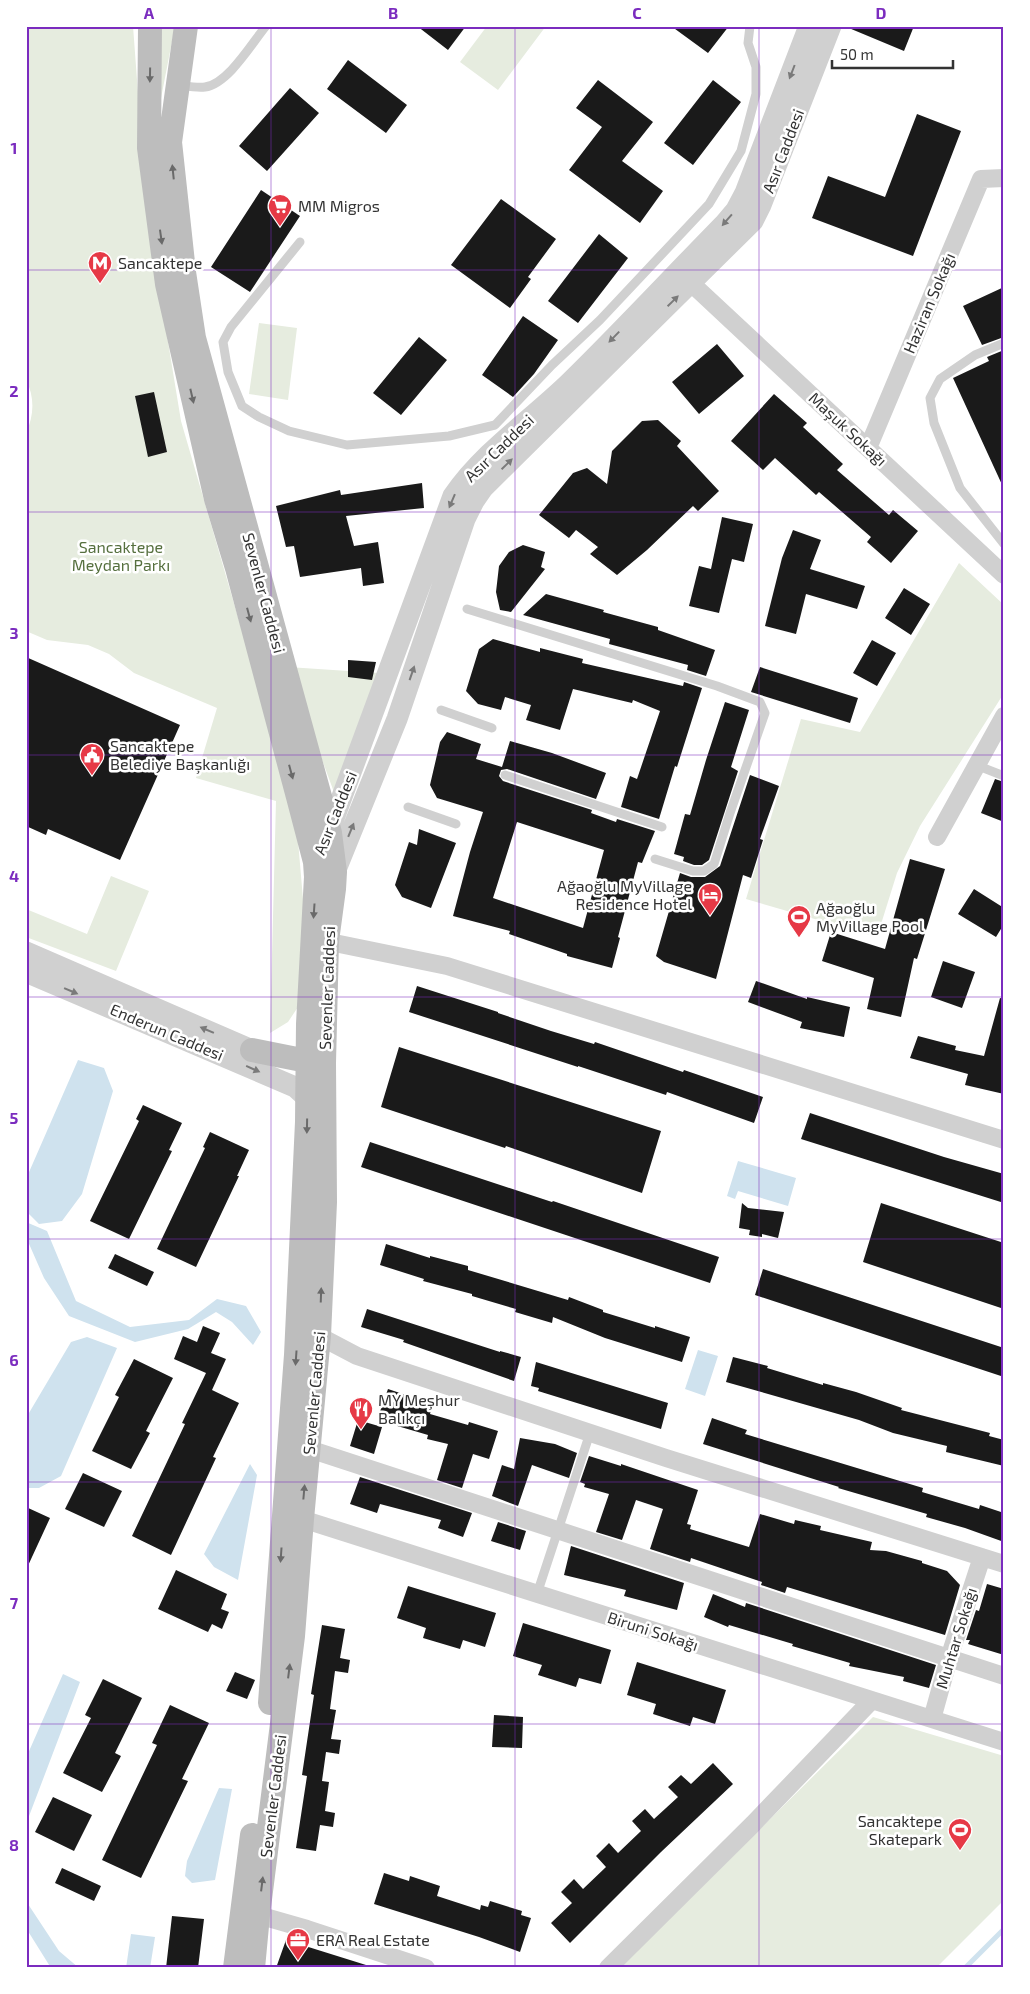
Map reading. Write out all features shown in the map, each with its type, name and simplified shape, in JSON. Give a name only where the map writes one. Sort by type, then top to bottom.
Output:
[{"type":"main road","name":"Sevenler Caddesi","points":[[150,26],[149,148],[168,284],[216,498],[325,867]]},
{"type":"main road","name":"Sevenler Caddesi","points":[[186,26],[170,142],[184,272],[194,338],[330,834],[325,867],[320,940],[316,1062],[325,1202],[319,1336],[293,1636],[253,1968]]},
{"type":"main road","name":"Sevenler Caddesi","points":[[235,1968],[270,1705],[297,1346],[308,1122],[306,1097],[316,1062],[308,1024],[320,940]]},
{"type":"main road","points":[[252,1050],[284,1043],[298,1036],[308,1024]]},
{"type":"main road","points":[[252,1050],[316,1062]]},
{"type":"street","name":"Asır Caddesi","points":[[325,867],[396,719],[465,519],[474,501],[483,488],[685,277],[736,210],[745,193],[808,26]]},
{"type":"street","name":"Asır Caddesi","points":[[330,834],[453,496],[478,465],[685,277],[753,221],[831,26]]},
{"type":"street","name":"Haziran Sokağı","points":[[868,448],[980,178],[1004,178]]},
{"type":"street","name":"Maşuk Sokağı","points":[[685,277],[1004,575]]},
{"type":"street","points":[[937,837],[1004,716]]},
{"type":"street","points":[[320,940],[447,966],[1004,1140]]},
{"type":"street","name":"Enderun Caddesi","points":[[26,952],[252,1050]]},
{"type":"street","name":"Enderun Caddesi","points":[[26,972],[295,1087],[306,1097]]},
{"type":"street","points":[[319,1336],[358,1356],[1004,1564]]},
{"type":"street","points":[[308,1450],[1004,1676]]},
{"type":"street","name":"Biruni Sokağı","points":[[302,1519],[1004,1742]]},
{"type":"street","name":"Muhtar Sokağı","points":[[932,1719],[949,1658],[982,1557]]},
{"type":"street","points":[[608,1968],[753,1824],[872,1700]]},
{"type":"street","points":[[258,1915],[426,1968]]},
{"type":"lane","points":[[177,85],[207,87],[217,82],[229,73],[266,26]]},
{"type":"lane","points":[[300,242],[231,327],[222,342],[228,372],[242,406],[259,417],[289,431],[348,445],[449,436],[495,425],[552,365],[600,320],[709,204],[741,151],[756,94],[756,67],[748,43],[750,26]]},
{"type":"lane","points":[[1004,343],[975,355],[940,379],[930,398],[934,424],[960,488],[1004,544]]},
{"type":"lane","points":[[467,609],[717,686],[760,702],[765,714],[714,864],[704,871],[693,871],[655,859]]},
{"type":"lane","points":[[441,710],[492,728]]},
{"type":"lane","points":[[976,765],[1004,776]]},
{"type":"lane","points":[[505,775],[662,827]]},
{"type":"lane","points":[[408,807],[456,824]]},
{"type":"lane","points":[[536,1594],[590,1432]]},
{"type":"green space","name":"Sancaktepe Meydan Parkı","points":[[26,26],[133,26],[142,147],[160,293],[181,421],[296,817],[304,911],[304,998],[288,1022],[270,1033],[276,801],[196,778],[217,708],[134,673],[109,654],[88,645],[47,640],[26,631],[26,433],[31,420],[32,400],[26,380]]},
{"type":"green space","points":[[157,26],[175,26],[156,124]]},
{"type":"green space","points":[[487,26],[546,26],[498,90],[460,62]]},
{"type":"green space","points":[[259,323],[297,328],[288,400],[249,394]]},
{"type":"green space","points":[[959,563],[1004,605],[1004,693],[920,826],[897,873],[877,937],[746,899],[801,719],[860,732]]},
{"type":"green space","points":[[288,667],[378,673],[335,795]]},
{"type":"green space","points":[[111,876],[149,891],[116,971],[26,937],[26,909],[87,934]]},
{"type":"green space","points":[[873,1717],[1004,1756],[1004,1900],[936,1968],[620,1968]]},
{"type":"water","points":[[78,1060],[104,1068],[113,1091],[82,1194],[62,1221],[39,1224],[28,1213],[26,1206],[26,1179]]},
{"type":"water","points":[[738,1161],[796,1178],[788,1206],[738,1191],[735,1199],[727,1196]]},
{"type":"water","points":[[26,1222],[47,1231],[76,1301],[130,1327],[189,1320],[217,1299],[246,1306],[261,1332],[253,1345],[232,1322],[216,1312],[188,1329],[135,1342],[69,1316],[44,1278],[26,1237]]},
{"type":"water","points":[[87,1337],[117,1348],[61,1476],[39,1488],[26,1488],[26,1418],[71,1342]]},
{"type":"water","points":[[698,1350],[718,1356],[705,1396],[685,1389]]},
{"type":"water","points":[[250,1464],[257,1475],[238,1580],[214,1567],[204,1554]]},
{"type":"water","points":[[63,1674],[80,1682],[26,1824],[26,1758]]},
{"type":"water","points":[[219,1788],[232,1789],[215,1880],[192,1883],[185,1876],[187,1861]]},
{"type":"water","points":[[26,1901],[59,1951],[79,1968],[51,1968],[26,1928]]},
{"type":"water","points":[[131,1934],[155,1937],[150,1968],[126,1968]]},
{"type":"building","points":[[417,26],[466,26],[448,50]]},
{"type":"building","points":[[671,26],[729,26],[708,53]]},
{"type":"building","points":[[844,26],[914,26],[904,51]]},
{"type":"building","points":[[348,60],[407,105],[386,133],[327,89]]},
{"type":"building","points":[[598,80],[653,122],[622,161],[663,191],[640,223],[569,170],[602,127],[576,108]]},
{"type":"building","points":[[713,80],[741,102],[693,165],[664,143]]},
{"type":"building","points":[[290,88],[319,113],[267,171],[239,146]]},
{"type":"building","points":[[917,114],[961,131],[913,256],[812,218],[828,176],[885,197]]},
{"type":"building","points":[[261,190],[300,216],[250,292],[211,267]]},
{"type":"building","points":[[501,199],[556,239],[528,277],[531,279],[510,308],[451,265]]},
{"type":"building","points":[[599,234],[628,258],[578,323],[548,301]]},
{"type":"building","points":[[1004,287],[1004,337],[982,345],[963,306]]},
{"type":"building","points":[[523,316],[558,340],[534,374],[513,397],[482,375]]},
{"type":"building","points":[[419,337],[447,360],[401,415],[373,393]]},
{"type":"building","points":[[717,344],[744,376],[699,414],[672,382]]},
{"type":"building","points":[[1004,350],[1004,489],[953,378],[989,361],[987,357]]},
{"type":"building","points":[[154,392],[167,452],[148,457],[135,396]]},
{"type":"building","points":[[774,394],[807,423],[803,427],[843,464],[837,470],[889,515],[893,510],[918,531],[891,563],[867,542],[871,537],[819,492],[816,495],[775,458],[763,470],[731,441]]},
{"type":"building","points":[[658,420],[681,441],[677,446],[719,491],[698,511],[693,506],[647,550],[617,575],[590,554],[598,547],[576,530],[569,538],[539,515],[573,473],[587,468],[607,484],[612,451],[642,421]]},
{"type":"building","points":[[422,483],[424,508],[346,516],[354,546],[378,542],[384,583],[363,586],[361,568],[300,577],[294,546],[286,547],[276,506],[340,490],[341,495]]},
{"type":"building","points":[[722,517],[753,524],[744,562],[732,559],[719,613],[689,606],[699,566],[711,569]]},
{"type":"building","points":[[793,530],[821,540],[810,569],[865,586],[857,609],[806,594],[796,634],[765,626],[782,558]]},
{"type":"building","points":[[523,545],[545,552],[541,567],[545,569],[511,612],[500,610],[496,592],[499,566],[509,552]]},
{"type":"building","points":[[904,588],[930,604],[911,635],[885,618]]},
{"type":"building","points":[[546,594],[658,627],[658,630],[715,650],[706,676],[687,670],[688,665],[609,644],[610,639],[523,615]]},
{"type":"building","points":[[493,639],[540,652],[540,648],[583,659],[582,663],[683,686],[684,682],[702,688],[659,819],[621,807],[630,776],[637,779],[660,711],[633,700],[632,703],[573,689],[560,730],[526,720],[531,705],[505,697],[501,710],[478,704],[466,691],[479,649]]},
{"type":"building","points":[[872,640],[896,653],[877,686],[853,673]]},
{"type":"building","name":"Sancaktepe Belediye Başkanlığı","points":[[26,657],[180,725],[120,860],[48,829],[46,835],[26,826]]},
{"type":"building","points":[[348,660],[376,662],[372,680],[348,677]]},
{"type":"building","points":[[760,667],[858,698],[850,723],[751,692]]},
{"type":"building","points":[[725,702],[749,710],[731,767],[738,771],[709,860],[702,865],[694,865],[683,861],[684,857],[674,854],[685,814],[690,815]]},
{"type":"building","points":[[447,732],[481,744],[476,759],[502,767],[510,741],[552,753],[606,773],[596,799],[507,769],[501,770],[499,776],[503,781],[592,810],[591,813],[616,822],[617,819],[655,831],[642,863],[638,862],[618,937],[620,938],[612,968],[567,956],[567,954],[509,934],[510,931],[453,916],[483,812],[437,798],[430,785],[440,742]],"holes":[[[517,822],[604,850],[583,928],[493,898]]]},
{"type":"building","points":[[750,775],[779,786],[760,839],[763,840],[751,878],[743,875],[716,979],[664,962],[656,956],[680,873],[691,877],[705,877],[720,866]]},
{"type":"building","points":[[995,779],[1004,782],[1004,822],[981,813]]},
{"type":"building","points":[[419,829],[456,843],[431,908],[402,897],[395,885],[409,842],[417,845]]},
{"type":"building","points":[[910,859],[945,869],[917,959],[914,958],[901,1017],[867,1009],[874,978],[822,961],[831,932],[885,949]]},
{"type":"building","points":[[974,889],[1004,908],[1004,924],[996,937],[958,914]]},
{"type":"building","points":[[943,961],[975,972],[962,1008],[931,997]]},
{"type":"building","points":[[756,981],[807,999],[807,997],[850,1007],[844,1037],[800,1028],[802,1022],[748,1002]]},
{"type":"building","points":[[417,986],[551,1031],[594,1044],[595,1042],[763,1097],[754,1123],[667,1092],[666,1095],[409,1012]]},
{"type":"building","points":[[1000,998],[1004,999],[1004,1094],[965,1085],[968,1074],[910,1058],[918,1036],[956,1046],[955,1050],[984,1056]]},
{"type":"building","points":[[399,1047],[661,1131],[642,1193],[506,1146],[505,1148],[381,1107]]},
{"type":"building","points":[[143,1105],[182,1123],[169,1150],[172,1151],[129,1239],[90,1221],[139,1121],[136,1119]]},
{"type":"building","points":[[810,1113],[944,1157],[1004,1174],[1004,1203],[801,1139]]},
{"type":"building","points":[[210,1132],[249,1150],[237,1176],[239,1176],[196,1267],[157,1249],[205,1148],[203,1147]]},
{"type":"building","points":[[370,1142],[719,1257],[710,1283],[361,1167]]},
{"type":"building","points":[[742,1203],[748,1208],[784,1212],[778,1238],[762,1234],[762,1237],[749,1235],[750,1230],[739,1228]]},
{"type":"building","points":[[881,1203],[1004,1243],[1004,1309],[863,1262]]},
{"type":"building","points":[[386,1244],[430,1258],[430,1256],[468,1266],[468,1270],[568,1300],[569,1297],[603,1310],[603,1312],[690,1337],[682,1362],[605,1338],[553,1317],[552,1323],[515,1312],[516,1309],[472,1296],[472,1294],[423,1281],[424,1279],[380,1265]]},
{"type":"building","points":[[115,1254],[154,1272],[147,1286],[108,1268]]},
{"type":"building","points":[[763,1269],[1004,1348],[1004,1377],[755,1295]]},
{"type":"building","points":[[367,1309],[521,1357],[514,1381],[403,1342],[404,1340],[361,1327]]},
{"type":"building","points":[[203,1326],[220,1333],[211,1353],[226,1359],[212,1390],[239,1403],[213,1457],[216,1458],[171,1555],[132,1536],[185,1424],[182,1423],[206,1373],[174,1359],[183,1336],[197,1342]]},
{"type":"building","points":[[733,1357],[768,1366],[767,1368],[823,1385],[823,1383],[856,1392],[902,1408],[901,1410],[990,1433],[989,1436],[1004,1440],[1004,1466],[946,1452],[947,1446],[893,1433],[859,1420],[726,1382]]},
{"type":"building","points":[[134,1359],[173,1378],[146,1431],[150,1433],[131,1469],[92,1451],[119,1397],[115,1395]]},
{"type":"building","points":[[536,1362],[668,1403],[661,1429],[538,1391],[539,1388],[531,1386]]},
{"type":"building","points":[[388,1389],[433,1404],[430,1414],[468,1425],[469,1422],[498,1431],[489,1459],[473,1454],[462,1488],[437,1480],[448,1444],[427,1439],[428,1435],[377,1420]]},
{"type":"building","points":[[712,1418],[747,1430],[745,1434],[923,1488],[922,1492],[979,1509],[980,1505],[1004,1513],[1004,1542],[926,1517],[927,1514],[838,1488],[703,1444]]},
{"type":"building","points":[[358,1420],[382,1427],[374,1454],[350,1446]]},
{"type":"building","points":[[520,1438],[555,1444],[577,1453],[569,1478],[532,1465],[518,1506],[492,1496],[502,1465],[514,1469]]},
{"type":"building","points":[[589,1456],[621,1466],[621,1464],[698,1490],[687,1524],[691,1525],[690,1529],[749,1547],[760,1514],[794,1524],[795,1520],[821,1526],[820,1530],[872,1542],[870,1550],[886,1551],[922,1561],[922,1563],[947,1571],[960,1585],[945,1635],[787,1587],[785,1593],[761,1585],[762,1582],[691,1558],[690,1562],[650,1549],[663,1509],[636,1500],[622,1540],[596,1532],[609,1494],[584,1487],[585,1484],[580,1482]]},
{"type":"building","points":[[83,1473],[122,1491],[104,1527],[65,1509]]},
{"type":"building","points":[[360,1477],[472,1513],[463,1537],[438,1528],[441,1520],[380,1504],[377,1513],[350,1504]]},
{"type":"building","points":[[26,1507],[50,1518],[26,1570]]},
{"type":"building","points":[[498,1522],[526,1531],[520,1550],[491,1541]]},
{"type":"building","points":[[571,1546],[684,1583],[677,1610],[624,1596],[626,1590],[564,1575]]},
{"type":"building","points":[[176,1570],[227,1594],[221,1609],[229,1612],[222,1629],[212,1624],[208,1632],[158,1609]]},
{"type":"building","points":[[987,1584],[1004,1589],[1004,1655],[968,1644],[970,1640],[966,1640],[976,1610],[979,1611]]},
{"type":"building","points":[[408,1586],[496,1613],[485,1647],[463,1640],[460,1649],[423,1638],[426,1628],[397,1618]]},
{"type":"building","points":[[713,1594],[745,1607],[746,1603],[936,1665],[929,1688],[903,1681],[904,1677],[849,1666],[850,1663],[729,1625],[728,1627],[704,1617]]},
{"type":"building","points":[[523,1623],[611,1650],[601,1684],[579,1678],[576,1687],[538,1675],[542,1665],[513,1656]]},
{"type":"building","points":[[322,1625],[345,1629],[340,1658],[350,1660],[348,1673],[335,1671],[330,1709],[336,1710],[331,1739],[341,1740],[339,1754],[326,1752],[322,1781],[329,1782],[325,1811],[335,1813],[333,1827],[320,1825],[316,1851],[296,1848],[307,1776],[302,1775],[314,1695],[311,1694]]},
{"type":"building","points":[[637,1662],[726,1690],[715,1724],[693,1717],[690,1726],[653,1714],[656,1704],[627,1695]]},
{"type":"building","points":[[235,1672],[255,1680],[247,1699],[226,1691]]},
{"type":"building","points":[[103,1679],[142,1698],[115,1753],[121,1756],[102,1792],[63,1773],[91,1718],[85,1715]]},
{"type":"building","points":[[170,1705],[209,1723],[182,1779],[188,1781],[141,1878],[102,1860],[157,1745],[152,1743]]},
{"type":"building","points":[[494,1715],[523,1717],[522,1748],[492,1747]]},
{"type":"building","points":[[713,1763],[733,1784],[661,1852],[570,1943],[551,1923],[572,1903],[561,1892],[574,1879],[583,1889],[606,1867],[596,1856],[609,1843],[618,1853],[641,1831],[632,1821],[645,1809],[654,1819],[678,1797],[668,1787],[681,1775],[691,1784]]},
{"type":"building","points":[[53,1797],[92,1815],[74,1851],[35,1832]]},
{"type":"building","points":[[62,1868],[101,1886],[94,1901],[55,1883]]},
{"type":"building","points":[[384,1873],[409,1881],[410,1876],[440,1886],[437,1896],[480,1910],[481,1905],[488,1907],[490,1901],[522,1911],[521,1915],[531,1918],[520,1952],[374,1904]]},
{"type":"building","points":[[172,1916],[204,1919],[198,1968],[166,1968]]},
{"type":"building","points":[[286,1940],[366,1965],[366,1968],[276,1968]]},
{"type":"waterway","points":[[965,1968],[1004,1929]]},
{"type":"place","name":"MM Migros","points":[[280,227]]},
{"type":"place","name":"Sancaktepe","points":[[100,284]]},
{"type":"place","name":"Sancaktepe Belediye Başkanlığı","points":[[92,776]]},
{"type":"place","name":"Ağaoğlu MyVillage Residence Hotel","points":[[710,916]]},
{"type":"place","name":"Ağaoğlu MyVillage Pool","points":[[799,938]]},
{"type":"place","name":"MY Meşhur Balıkçı","points":[[361,1430]]},
{"type":"place","name":"Sancaktepe Skatepark","points":[[960,1851]]},
{"type":"place","name":"ERA Real Estate","points":[[298,1961]]}]
